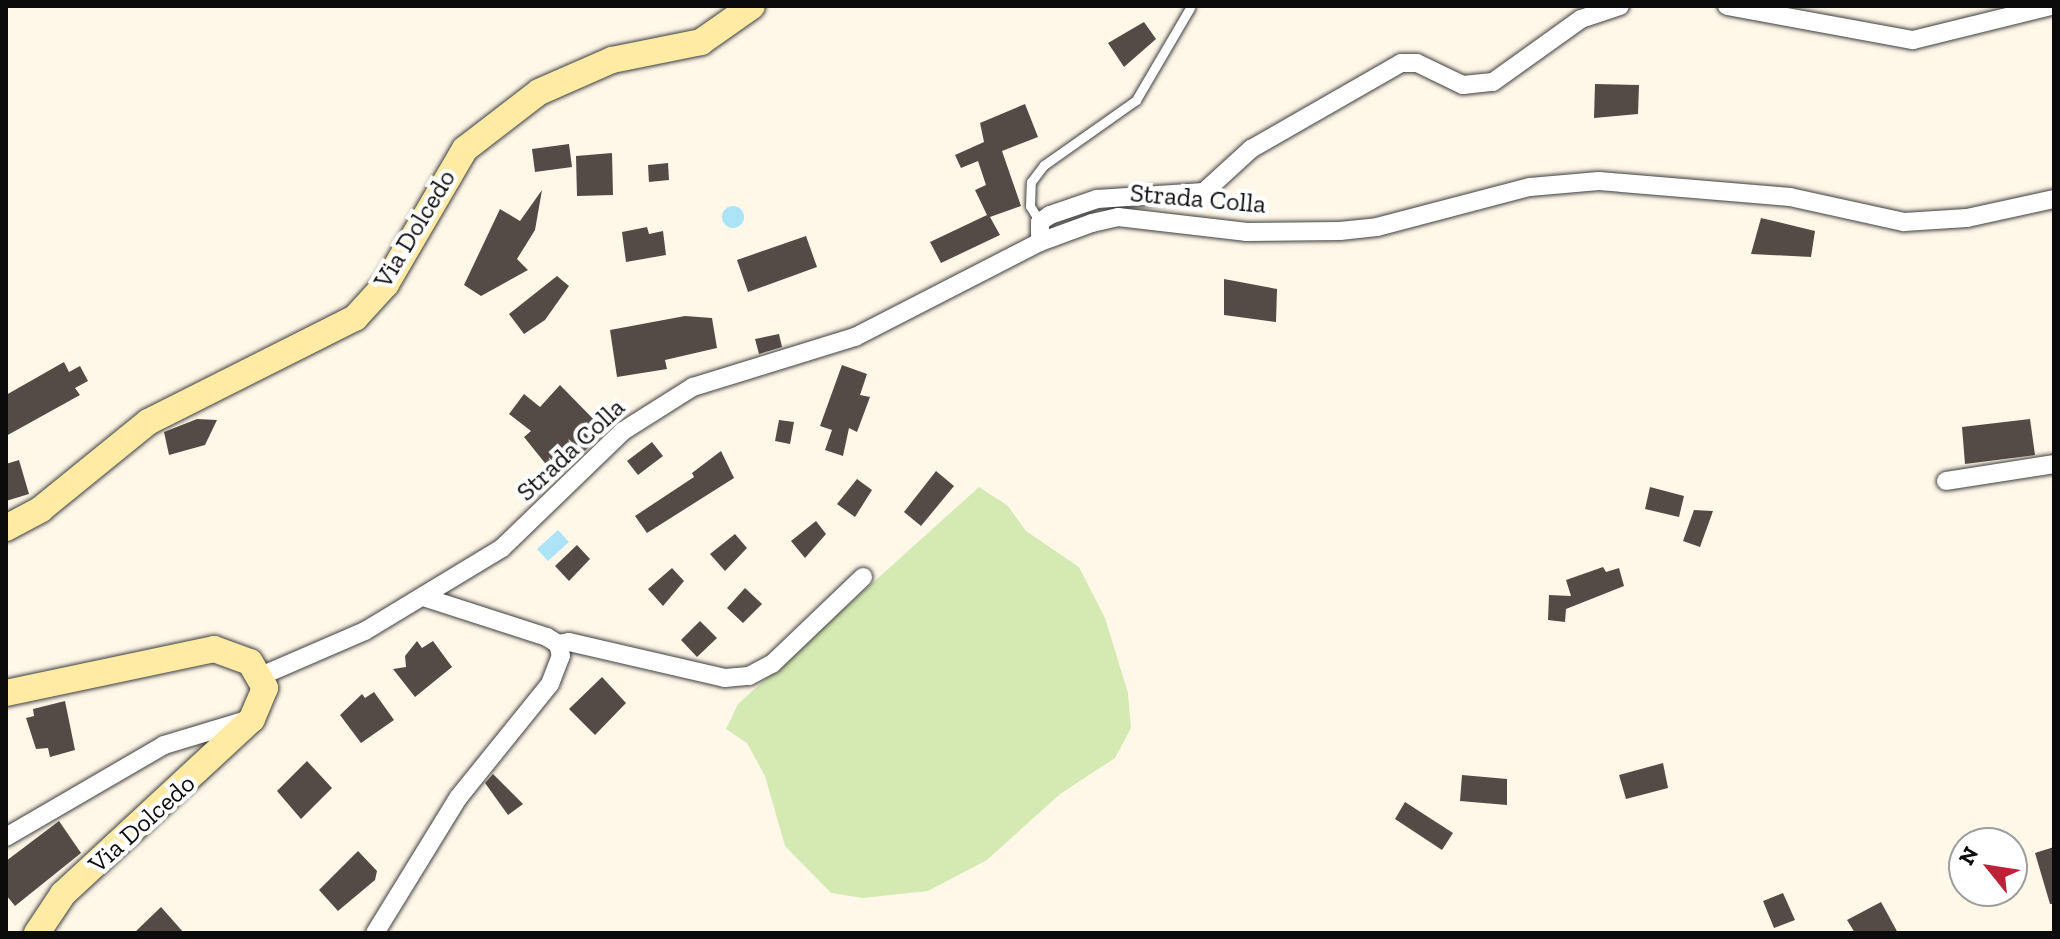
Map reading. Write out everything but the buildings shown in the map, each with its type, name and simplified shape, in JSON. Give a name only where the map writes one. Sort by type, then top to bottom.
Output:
[{"type":"main road","name":"Via Dolcedo","points":[[6,528],[41,509],[148,422],[355,318],[386,284],[465,149],[539,92],[612,60],[701,42],[752,6]]},
{"type":"main road","points":[[6,693],[214,649],[241,657],[261,676],[265,688],[252,719]]},
{"type":"main road","name":"Via Dolcedo","points":[[37,933],[63,894],[252,719]]},
{"type":"street","points":[[1040,242],[1040,222],[1050,215],[1110,196],[1188,197],[1204,192],[1251,149],[1387,70],[1417,63],[1463,85],[1493,82],[1581,19],[1620,6]]},
{"type":"street","points":[[1727,6],[1913,40],[2051,6]]},
{"type":"street","name":"Strada Colla","points":[[261,676],[426,598],[515,538],[623,431],[693,387],[855,337],[1040,242],[1118,217],[1247,232],[1340,231],[1377,227],[1530,187],[1599,181],[1790,197],[1904,222],[1967,218],[2054,199]]},
{"type":"street","points":[[1946,481],[2054,464]]},
{"type":"street","points":[[426,598],[558,644],[569,642],[725,678],[749,676],[772,664],[863,577]]},
{"type":"street","points":[[375,933],[478,769],[550,684],[561,656],[558,644]]},
{"type":"street","name":"Via Dolcedo","points":[[6,837],[164,745],[252,719]]},
{"type":"lane","points":[[1040,222],[1030,206],[1031,182],[1044,165],[1136,100],[1190,8]]},
{"type":"green space","points":[[979,487],[1007,505],[1026,531],[1079,567],[1105,618],[1128,693],[1131,728],[1115,758],[1060,794],[987,860],[928,891],[863,898],[831,893],[785,846],[765,776],[747,743],[726,729],[738,704]]},
{"type":"water","points":[[733,206],[741,209],[744,217],[741,225],[733,228],[725,225],[722,217],[725,209]]},
{"type":"water","points":[[558,530],[569,542],[548,561],[537,549]]}]
